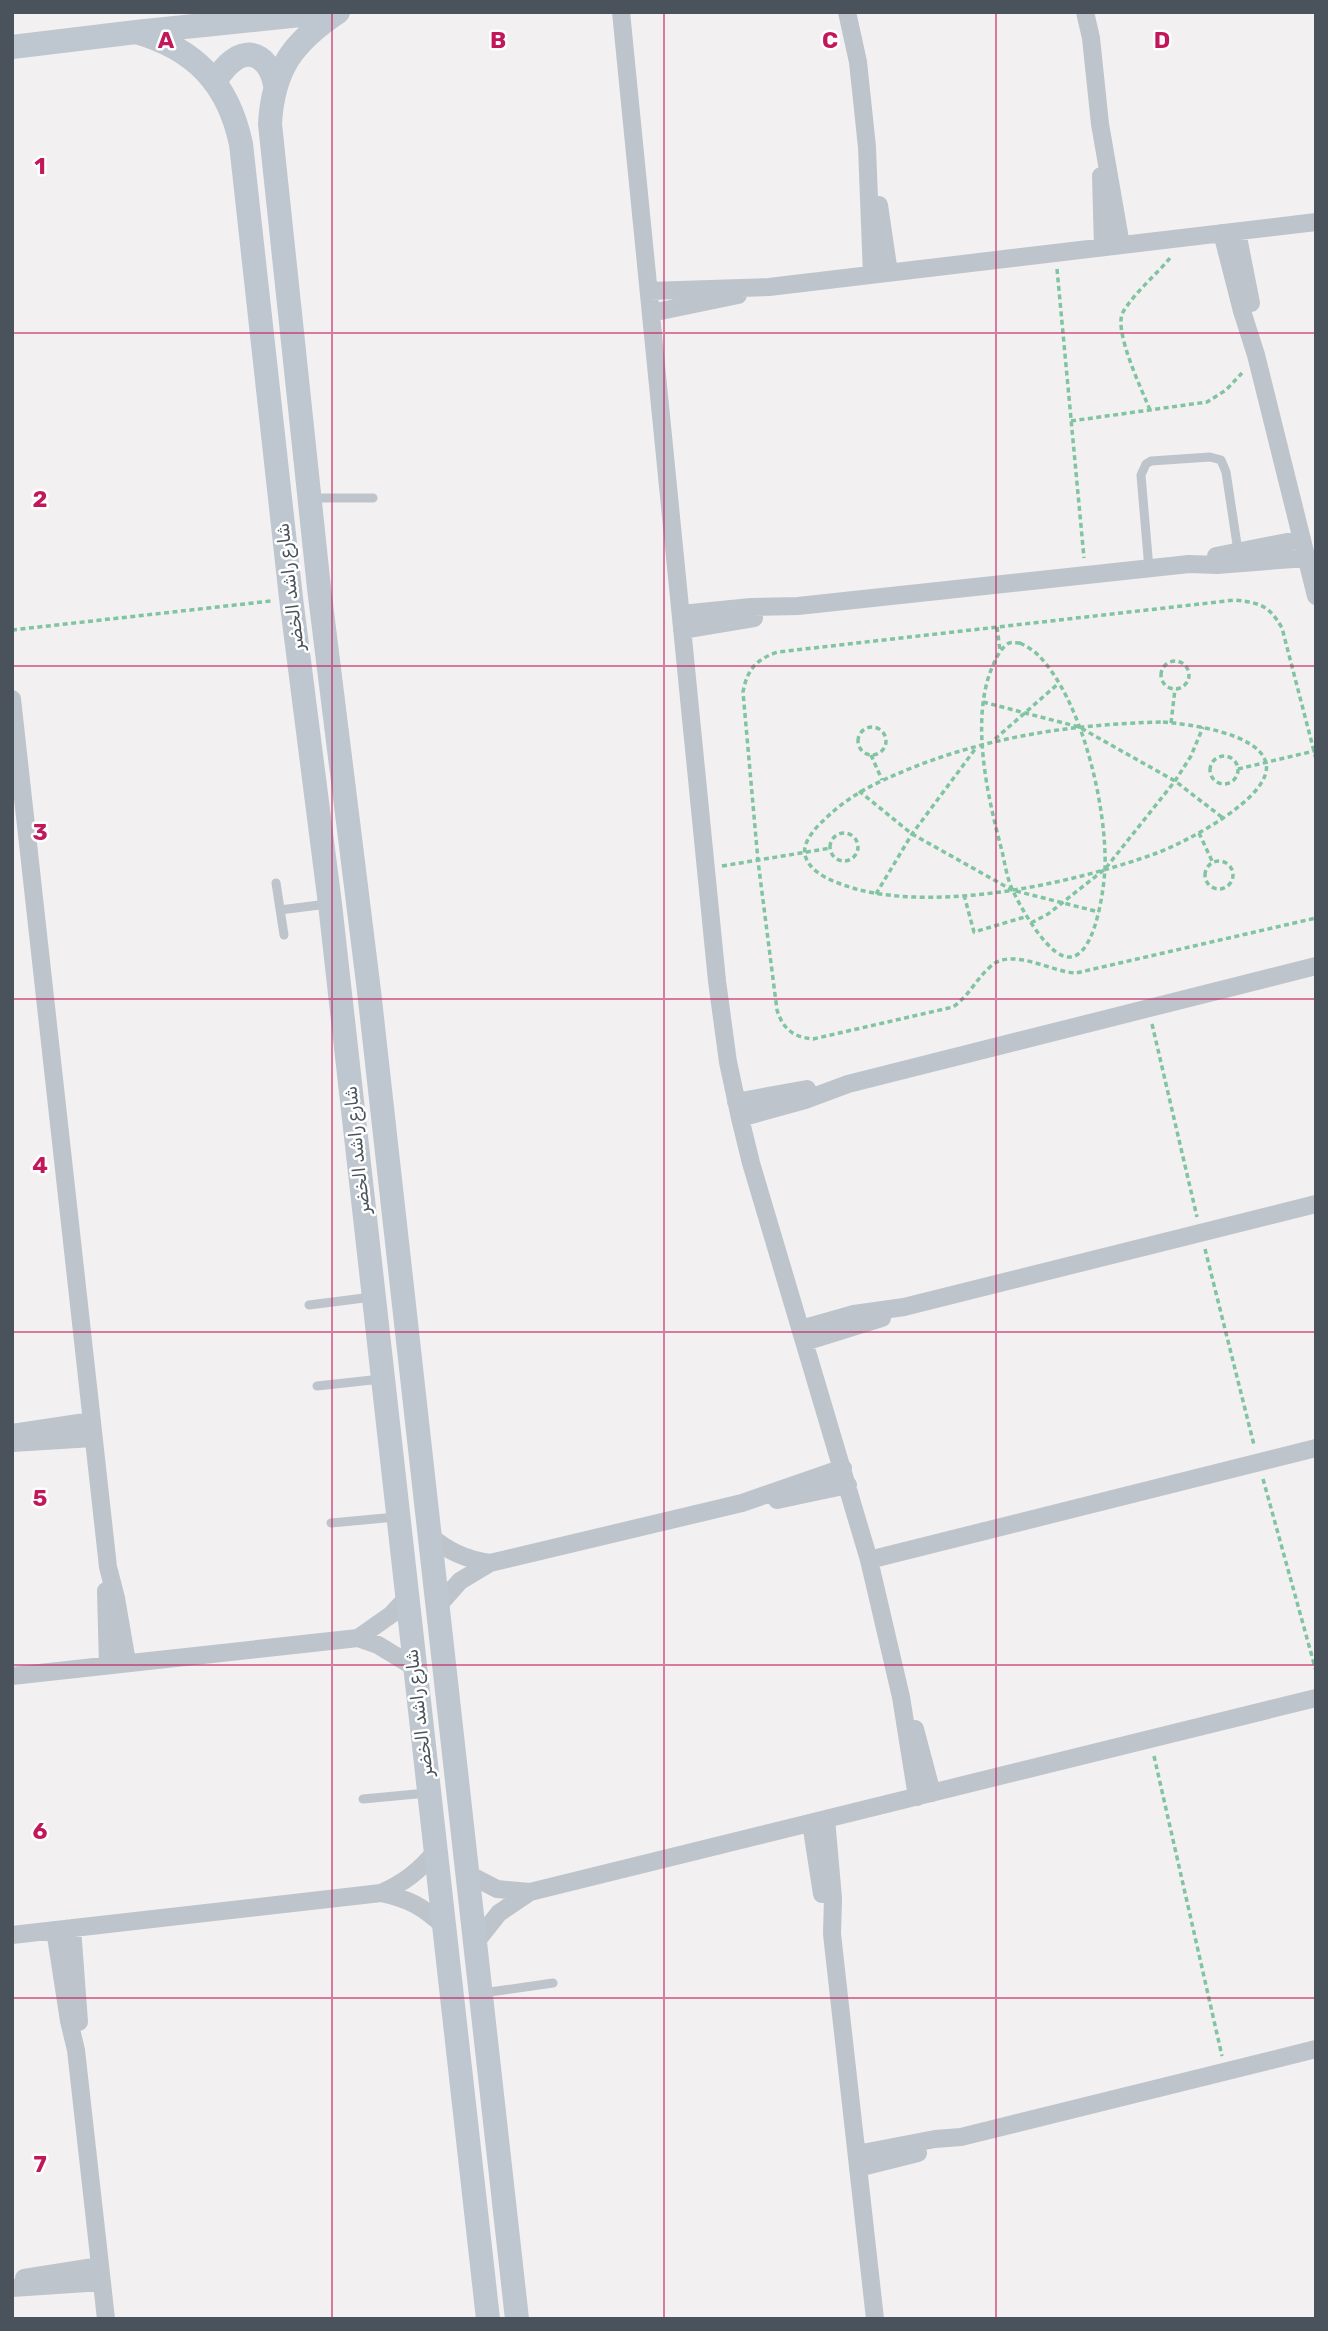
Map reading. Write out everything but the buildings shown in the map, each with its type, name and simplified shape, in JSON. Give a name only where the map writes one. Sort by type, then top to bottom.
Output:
[{"type":"street","points":[[12,47],[330,12]]},
{"type":"street","name":"شارع راشد الخضر","points":[[338,12],[312,30],[290,55],[275,85],[270,124],[309,498],[369,991],[517,2319]]},
{"type":"street","points":[[621,12],[722,1022],[751,1163],[869,1560],[925,1795]]},
{"type":"street","points":[[847,12],[858,62],[880,274]]},
{"type":"street","points":[[858,62],[860,12]]},
{"type":"street","points":[[1085,12],[1091,38],[1112,246]]},
{"type":"street","points":[[1091,38],[1092,12]]},
{"type":"street","name":"شارع راشد الخضر","points":[[136,32],[158,38],[179,49],[198,63],[214,80],[236,121],[241,144],[291,598],[330,904],[488,2319]]},
{"type":"street","points":[[214,80],[230,62],[239,56],[250,55],[260,57],[268,64],[275,85]]},
{"type":"street","points":[[649,291],[769,287],[1316,222]]},
{"type":"street","points":[[1229,232],[1241,311],[1256,357],[1316,596]]},
{"type":"street","points":[[651,313],[769,287]]},
{"type":"street","points":[[681,622],[761,617],[798,606],[1189,564],[1238,551],[1302,539]]},
{"type":"street","points":[[1189,564],[1217,565],[1306,558]]},
{"type":"street","points":[[12,699],[108,1567],[127,1662]]},
{"type":"street","points":[[738,1110],[805,1100],[848,1084],[1316,966]]},
{"type":"street","points":[[803,1336],[870,1322],[904,1307],[1316,1204]]},
{"type":"street","points":[[12,1433],[93,1429]]},
{"type":"street","points":[[12,1443],[93,1429]]},
{"type":"street","points":[[869,1560],[1316,1448]]},
{"type":"street","points":[[437,1607],[460,1581],[490,1563],[742,1503],[843,1468]]},
{"type":"street","points":[[742,1503],[779,1500],[848,1485]]},
{"type":"street","points":[[428,1534],[456,1555],[490,1563]]},
{"type":"street","points":[[108,1567],[108,1665]]},
{"type":"street","points":[[358,1638],[391,1614],[406,1599]]},
{"type":"street","points":[[12,1675],[358,1638],[378,1645],[414,1667]]},
{"type":"street","points":[[468,1874],[497,1889],[530,1892],[1316,1698]]},
{"type":"street","points":[[819,1821],[823,1899],[832,1934],[875,2319]]},
{"type":"street","points":[[12,1935],[381,1893],[402,1884],[420,1870],[435,1852]]},
{"type":"street","points":[[476,1942],[499,1913],[530,1892]]},
{"type":"street","points":[[381,1893],[405,1898],[426,1909],[444,1926]]},
{"type":"street","points":[[63,1929],[69,2021],[76,2050],[106,2319]]},
{"type":"street","points":[[858,2161],[935,2139],[961,2137],[1316,2049]]},
{"type":"street","points":[[12,2280],[101,2274]]},
{"type":"street","points":[[12,2288],[101,2274]]},
{"type":"lane","points":[[1149,569],[1141,475],[1146,464],[1151,461],[1210,457],[1221,460],[1226,472],[1238,551]]},
{"type":"lane","points":[[309,498],[373,498]]},
{"type":"lane","points":[[276,883],[284,935]]},
{"type":"lane","points":[[280,910],[330,904]]},
{"type":"lane","points":[[309,1305],[374,1297]]},
{"type":"lane","points":[[317,1386],[383,1379]]},
{"type":"lane","points":[[331,1523],[397,1517]]},
{"type":"lane","points":[[363,1799],[429,1793]]},
{"type":"lane","points":[[481,1993],[553,1983]]},
{"type":"path","points":[[1150,411],[1120,322],[1125,309],[1171,256],[1175,239]]},
{"type":"path","points":[[1056,253],[1086,575]]},
{"type":"path","points":[[1071,421],[1196,405],[1217,397],[1256,357]]},
{"type":"path","points":[[12,630],[291,598]]},
{"type":"path","points":[[1316,759],[1282,628],[1273,612],[1256,603],[1235,600],[778,652],[764,657],[753,666],[745,678],[743,692],[758,860],[777,1010],[780,1022],[789,1032],[800,1038],[813,1040],[953,1007],[969,994],[993,964],[1004,959],[1017,958],[1076,974],[1316,918]]},
{"type":"path","points":[[997,627],[1000,651]]},
{"type":"path","points":[[1008,643],[1020,643],[1037,653],[1059,682],[1079,727],[1093,772],[1101,817],[1105,869],[1099,912],[1087,945],[1079,955],[1067,957],[1053,950],[1031,923],[1012,890],[992,813],[983,744],[982,702],[989,672],[1000,651],[1008,643]]},
{"type":"path","points":[[1172,662],[1179,662],[1185,665],[1189,677],[1181,688],[1175,689],[1164,682],[1162,670],[1172,662]]},
{"type":"path","points":[[992,741],[1059,682]]},
{"type":"path","points":[[1171,723],[1175,689]]},
{"type":"path","points":[[982,702],[1079,727],[1175,781],[1223,818]]},
{"type":"path","points":[[1118,723],[1171,723],[1203,727],[1240,740],[1261,752],[1266,763],[1266,775],[1258,790],[1223,818],[1199,833],[1158,852],[1105,869],[1012,890],[905,897],[876,894],[848,887],[822,876],[808,862],[804,853],[805,844],[838,806],[859,791],[929,761],[992,741],[1079,727],[1118,723]]},
{"type":"path","points":[[1031,923],[1062,904],[1105,869],[1175,781],[1191,756],[1203,727]]},
{"type":"path","points":[[871,755],[883,750],[885,743],[885,737],[875,728],[863,731],[859,736],[860,749],[871,755],[882,780]]},
{"type":"path","points":[[876,894],[912,834],[977,746]]},
{"type":"path","points":[[1238,769],[1315,751]]},
{"type":"path","points":[[1226,756],[1232,759],[1238,769],[1237,775],[1228,783],[1216,782],[1210,771],[1215,760],[1226,756]]},
{"type":"path","points":[[859,791],[912,834],[1012,890],[1099,912]]},
{"type":"path","points":[[842,833],[854,836],[858,842],[856,855],[850,859],[838,858],[831,848],[835,836],[842,833]]},
{"type":"path","points":[[1199,833],[1213,863]]},
{"type":"path","points":[[706,868],[831,848]]},
{"type":"path","points":[[1219,861],[1230,867],[1233,878],[1225,888],[1213,888],[1208,884],[1206,873],[1213,863],[1219,861]]},
{"type":"path","points":[[964,895],[974,932],[1028,916]]},
{"type":"path","points":[[1148,1008],[1259,1463],[1316,1671]]},
{"type":"path","points":[[1150,1739],[1225,2072]]}]
